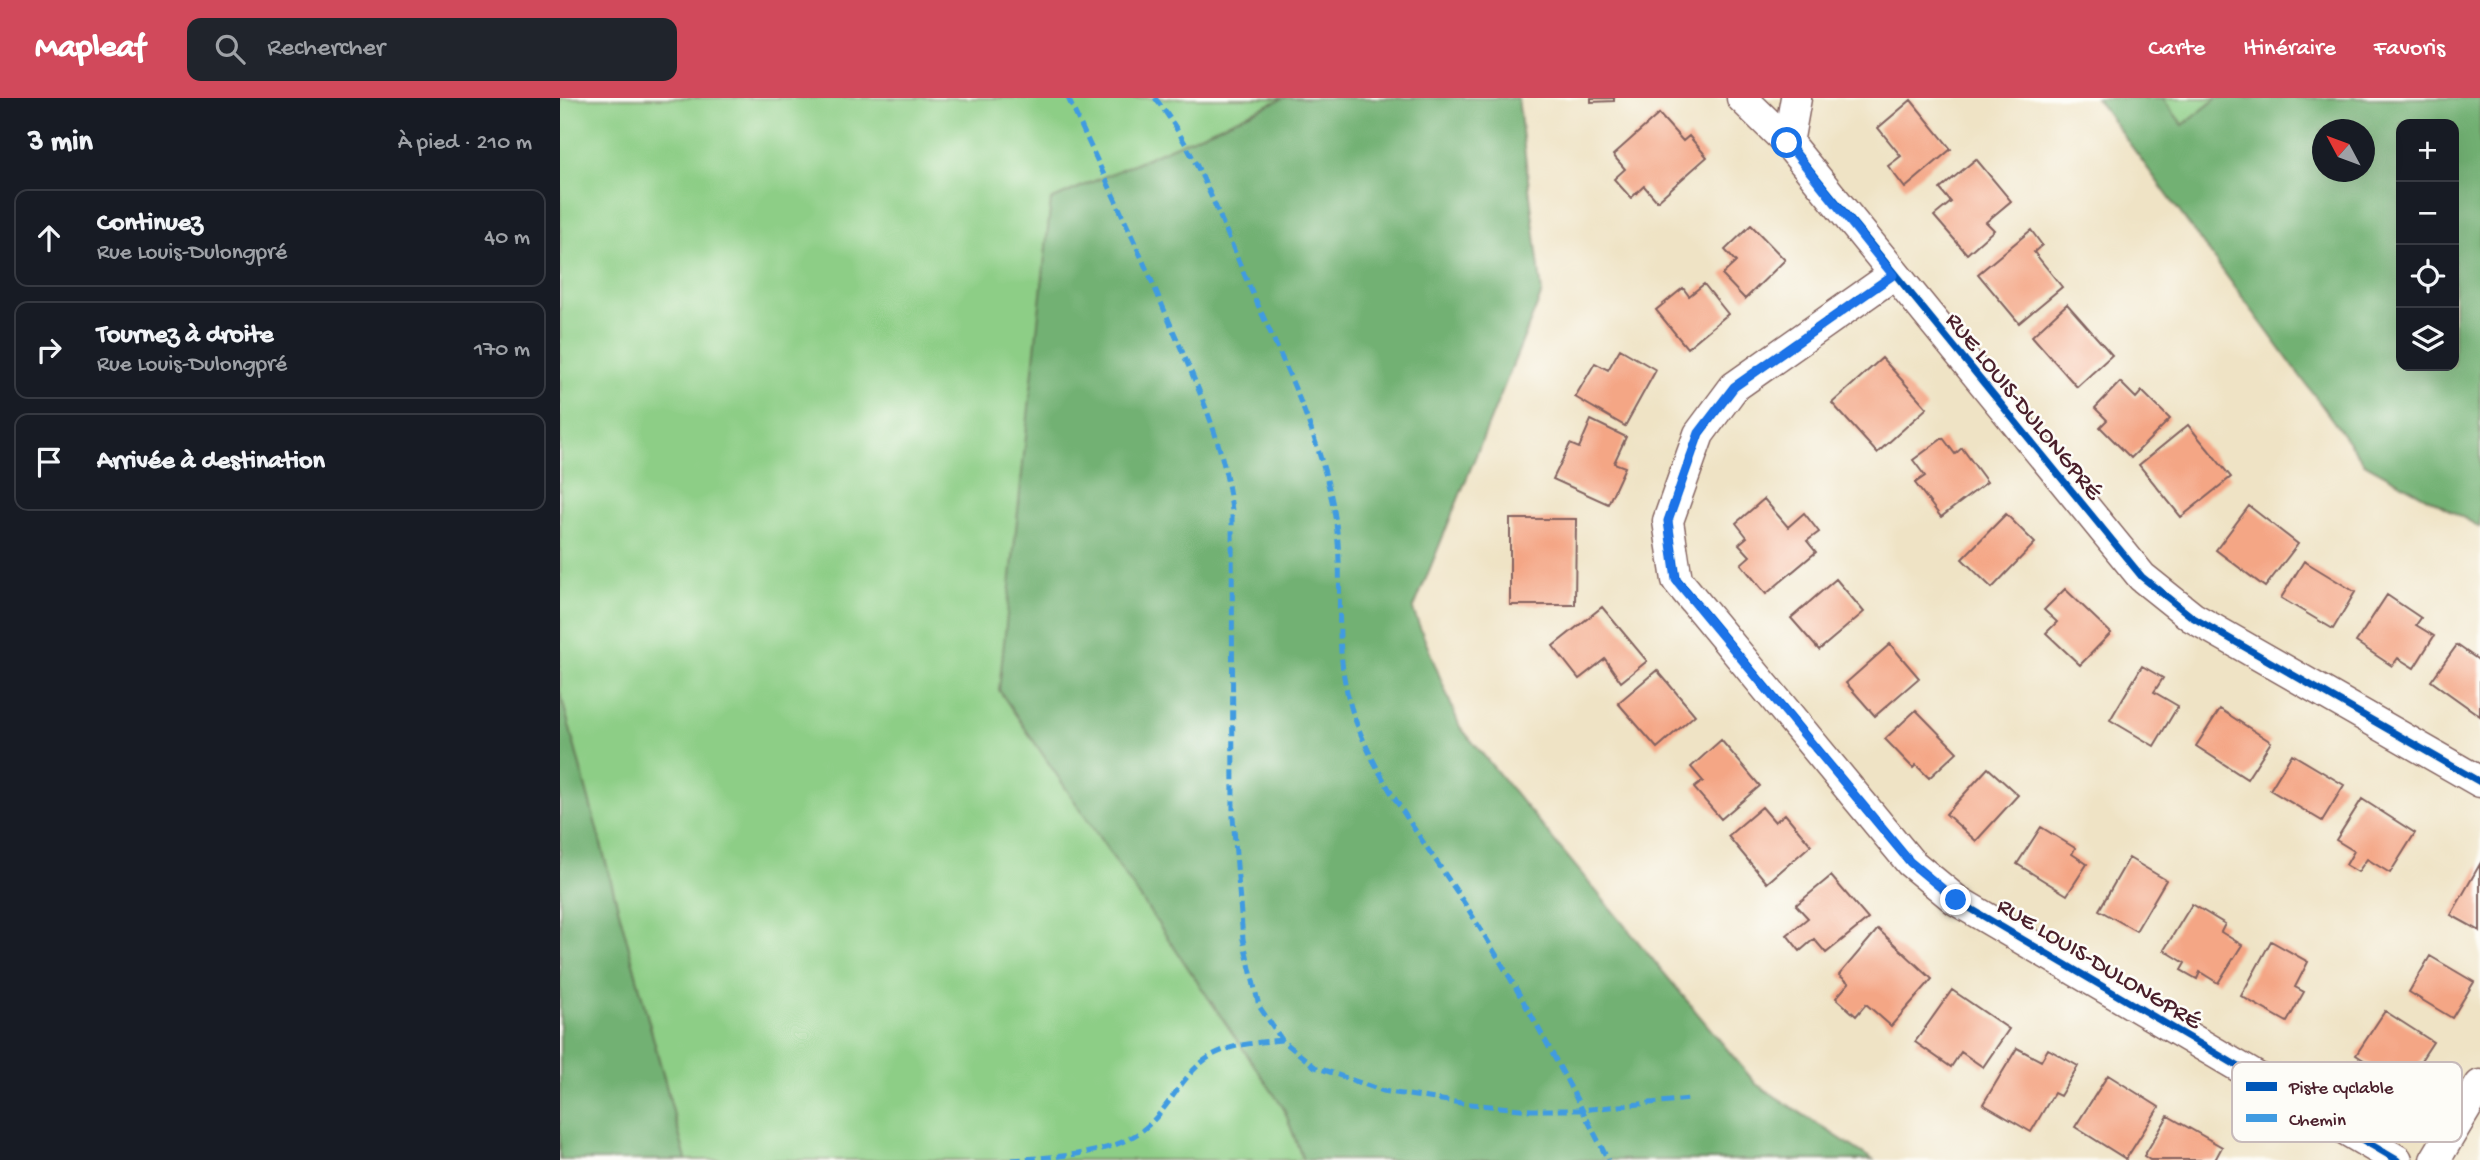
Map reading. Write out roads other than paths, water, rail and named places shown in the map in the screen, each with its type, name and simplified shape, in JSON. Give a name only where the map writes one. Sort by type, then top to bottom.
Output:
[{"type":"street","name":"RUE LOUIS-DULONGPRÉ","points":[[1742,98],[1787,143],[2142,578],[2192,617],[2480,782]]},
{"type":"street","points":[[1787,143],[1796,98]]},
{"type":"street","name":"RUE LOUIS-DULONGPRÉ","points":[[1893,275],[1734,387],[1699,433],[1668,521],[1676,580],[1910,862],[1956,900],[2232,1063]]},
{"type":"street","points":[[2462,1115],[2480,1085]]},
{"type":"street","name":"RUE LOUIS-DULONGPRÉ","points":[[2366,1142],[2397,1160]]},
{"type":"street","points":[[2435,1160],[2446,1142]]}]
